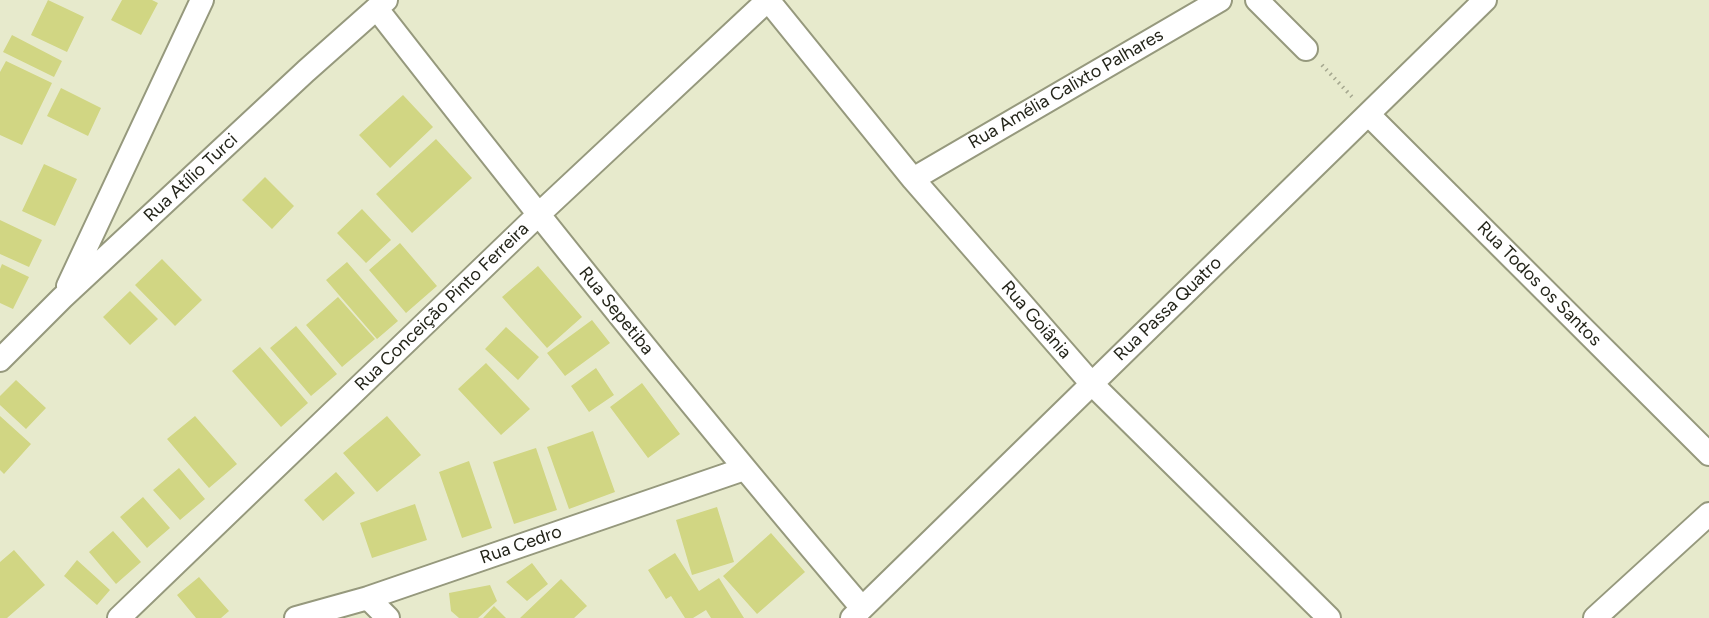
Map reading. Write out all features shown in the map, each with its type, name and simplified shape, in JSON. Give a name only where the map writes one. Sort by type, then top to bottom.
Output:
[{"type":"street","points":[[62,298],[202,0]]},
{"type":"street","name":"Rua Goiânia","points":[[768,0],[913,179],[1091,383],[1329,618]]},
{"type":"street","name":"Rua Conceição Pinto Ferreira","points":[[119,618],[538,215],[768,0]]},
{"type":"street","name":"Rua Amélia Calixto Palhares","points":[[913,179],[1220,0]]},
{"type":"street","points":[[1257,0],[1306,49]]},
{"type":"street","name":"Rua Passa Quatro","points":[[857,613],[1485,0]]},
{"type":"street","name":"Rua Atílio Turci","points":[[5,346],[62,298],[306,71],[382,5]]},
{"type":"street","name":"Rua Sepetiba","points":[[382,5],[538,215],[744,469],[857,613]]},
{"type":"street","name":"Rua Todos os Santos","points":[[1369,115],[1709,454]]},
{"type":"street","name":"Rua Cedro","points":[[296,618],[368,598],[744,469]]},
{"type":"street","points":[[1595,618],[1709,514]]},
{"type":"street","points":[[368,598],[388,618]]},
{"type":"path","points":[[1306,49],[1369,115]]},
{"type":"building","points":[[48,0],[84,17],[67,52],[31,35]]},
{"type":"building","points":[[122,0],[152,0],[158,3],[141,35],[111,20]]},
{"type":"building","points":[[12,35],[62,61],[54,77],[3,52]]},
{"type":"building","points":[[6,61],[52,83],[22,145],[0,135],[0,72]]},
{"type":"building","points":[[61,88],[101,108],[88,136],[47,116]]},
{"type":"building","points":[[403,95],[433,127],[390,168],[359,135]]},
{"type":"building","points":[[436,139],[472,178],[412,233],[376,194]]},
{"type":"building","points":[[44,164],[77,179],[55,226],[22,211]]},
{"type":"building","points":[[265,177],[294,206],[272,229],[242,200]]},
{"type":"building","points":[[362,209],[391,240],[366,263],[337,233]]},
{"type":"building","points":[[0,220],[42,240],[29,267],[0,254]]},
{"type":"building","points":[[400,243],[437,286],[406,313],[369,270]]},
{"type":"building","points":[[162,259],[202,300],[175,326],[135,285]]},
{"type":"building","points":[[347,262],[398,321],[377,339],[326,280]]},
{"type":"building","points":[[2,264],[29,277],[13,309],[0,303]]},
{"type":"building","points":[[538,266],[582,317],[547,348],[502,297]]},
{"type":"building","points":[[130,291],[158,319],[130,345],[103,317]]},
{"type":"building","points":[[338,297],[375,339],[342,367],[306,325]]},
{"type":"building","points":[[592,320],[610,343],[565,376],[547,353]]},
{"type":"building","points":[[296,326],[337,374],[311,396],[270,348]]},
{"type":"building","points":[[506,327],[539,357],[518,380],[485,349]]},
{"type":"building","points":[[260,347],[308,403],[281,427],[232,371]]},
{"type":"building","points":[[486,363],[530,409],[501,435],[458,389]]},
{"type":"building","points":[[596,368],[614,395],[589,412],[571,386]]},
{"type":"building","points":[[16,380],[46,408],[26,429],[0,405],[0,396]]},
{"type":"building","points":[[642,383],[680,434],[648,458],[610,407]]},
{"type":"building","points":[[0,416],[31,444],[4,474],[0,470]]},
{"type":"building","points":[[195,416],[237,464],[209,488],[167,439]]},
{"type":"building","points":[[387,416],[421,455],[377,492],[343,453]]},
{"type":"building","points":[[593,431],[615,492],[569,509],[547,447]]},
{"type":"building","points":[[536,448],[557,510],[514,524],[493,462]]},
{"type":"building","points":[[469,461],[492,528],[462,538],[439,472]]},
{"type":"building","points":[[179,468],[205,499],[180,520],[153,490]]},
{"type":"building","points":[[336,472],[355,493],[323,521],[304,500]]},
{"type":"building","points":[[143,497],[170,528],[147,548],[120,517]]},
{"type":"building","points":[[415,504],[427,540],[372,558],[360,523]]},
{"type":"building","points":[[717,507],[734,562],[692,575],[676,520]]},
{"type":"building","points":[[113,531],[141,562],[116,584],[89,552]]},
{"type":"building","points":[[771,533],[805,572],[757,614],[723,576]]},
{"type":"building","points":[[14,550],[45,585],[7,618],[0,618],[0,562]]},
{"type":"building","points":[[675,553],[699,591],[719,578],[744,618],[711,618],[706,610],[693,618],[685,618],[671,596],[666,599],[648,570]]},
{"type":"building","points":[[77,560],[110,590],[97,605],[64,576]]},
{"type":"building","points":[[532,563],[548,584],[527,601],[506,582]]},
{"type":"building","points":[[199,577],[229,611],[221,618],[196,618],[177,595]]},
{"type":"building","points":[[561,579],[587,606],[574,618],[520,618]]},
{"type":"building","points":[[490,585],[497,601],[478,618],[459,618],[451,611],[449,593]]},
{"type":"building","points":[[494,606],[506,618],[483,618]]}]
